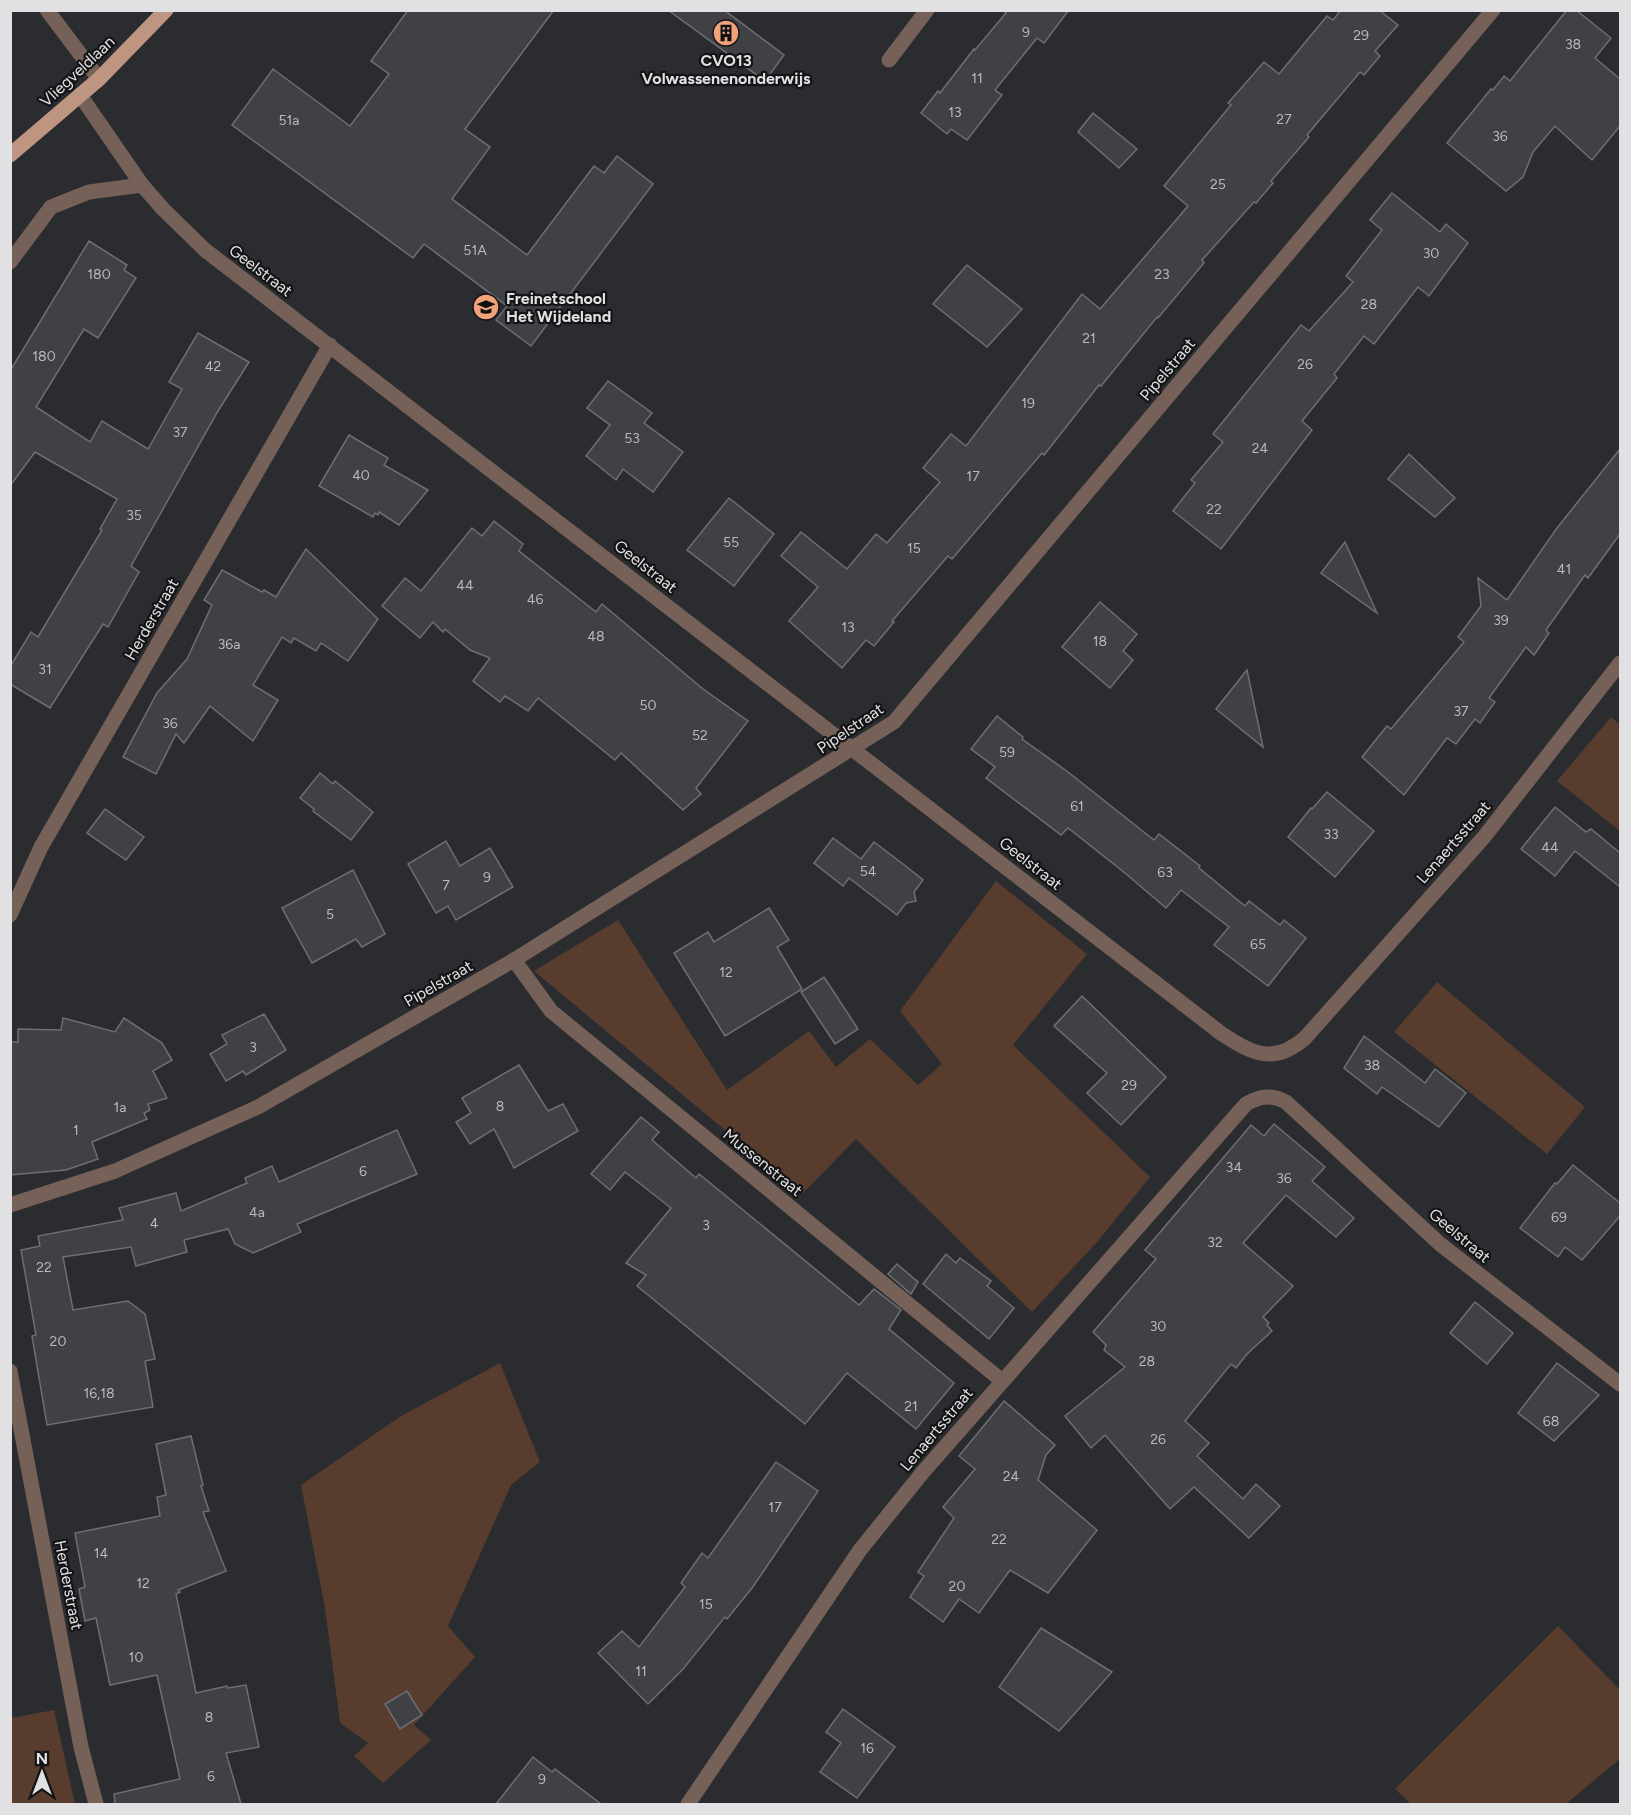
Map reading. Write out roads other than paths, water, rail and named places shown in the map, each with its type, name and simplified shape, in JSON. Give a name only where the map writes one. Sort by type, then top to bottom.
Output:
[{"type":"main road","name":"Vliegveldlaan","points":[[10,155],[99,78],[166,10]]},
{"type":"street","points":[[47,10],[99,78]]},
{"type":"street","points":[[890,60],[927,10]]},
{"type":"street","name":"Pipelstraat","points":[[10,1205],[115,1171],[258,1107],[514,960],[894,722],[1493,10]]},
{"type":"street","name":"Geelstraat","points":[[80,95],[142,185],[205,250],[1222,1034]]},
{"type":"street","points":[[10,262],[51,207],[89,192],[142,185]]},
{"type":"street","name":"Herderstraat","points":[[10,915],[41,847],[330,345]]},
{"type":"street","name":"Lenaertsstraat","points":[[1222,1034],[1248,1051],[1259,1054],[1276,1054],[1293,1048],[1305,1038],[1484,837],[1620,663]]},
{"type":"street","name":"Mussenstraat","points":[[514,960],[551,1011],[1001,1380]]},
{"type":"street","name":"Lenaertsstraat","points":[[688,1804],[861,1550],[1001,1380],[1246,1104],[1267,1096],[1286,1102]]},
{"type":"street","name":"Geelstraat","points":[[1286,1102],[1440,1244],[1620,1384]]},
{"type":"street","name":"Herderstraat","points":[[10,1371],[81,1747],[96,1804]]},
{"type":"place","name":"CVO13 Volwassenenonderwijs","points":[[726,33]]},
{"type":"place","name":"Freinetschool Het Wijdeland","points":[[486,307]]}]
